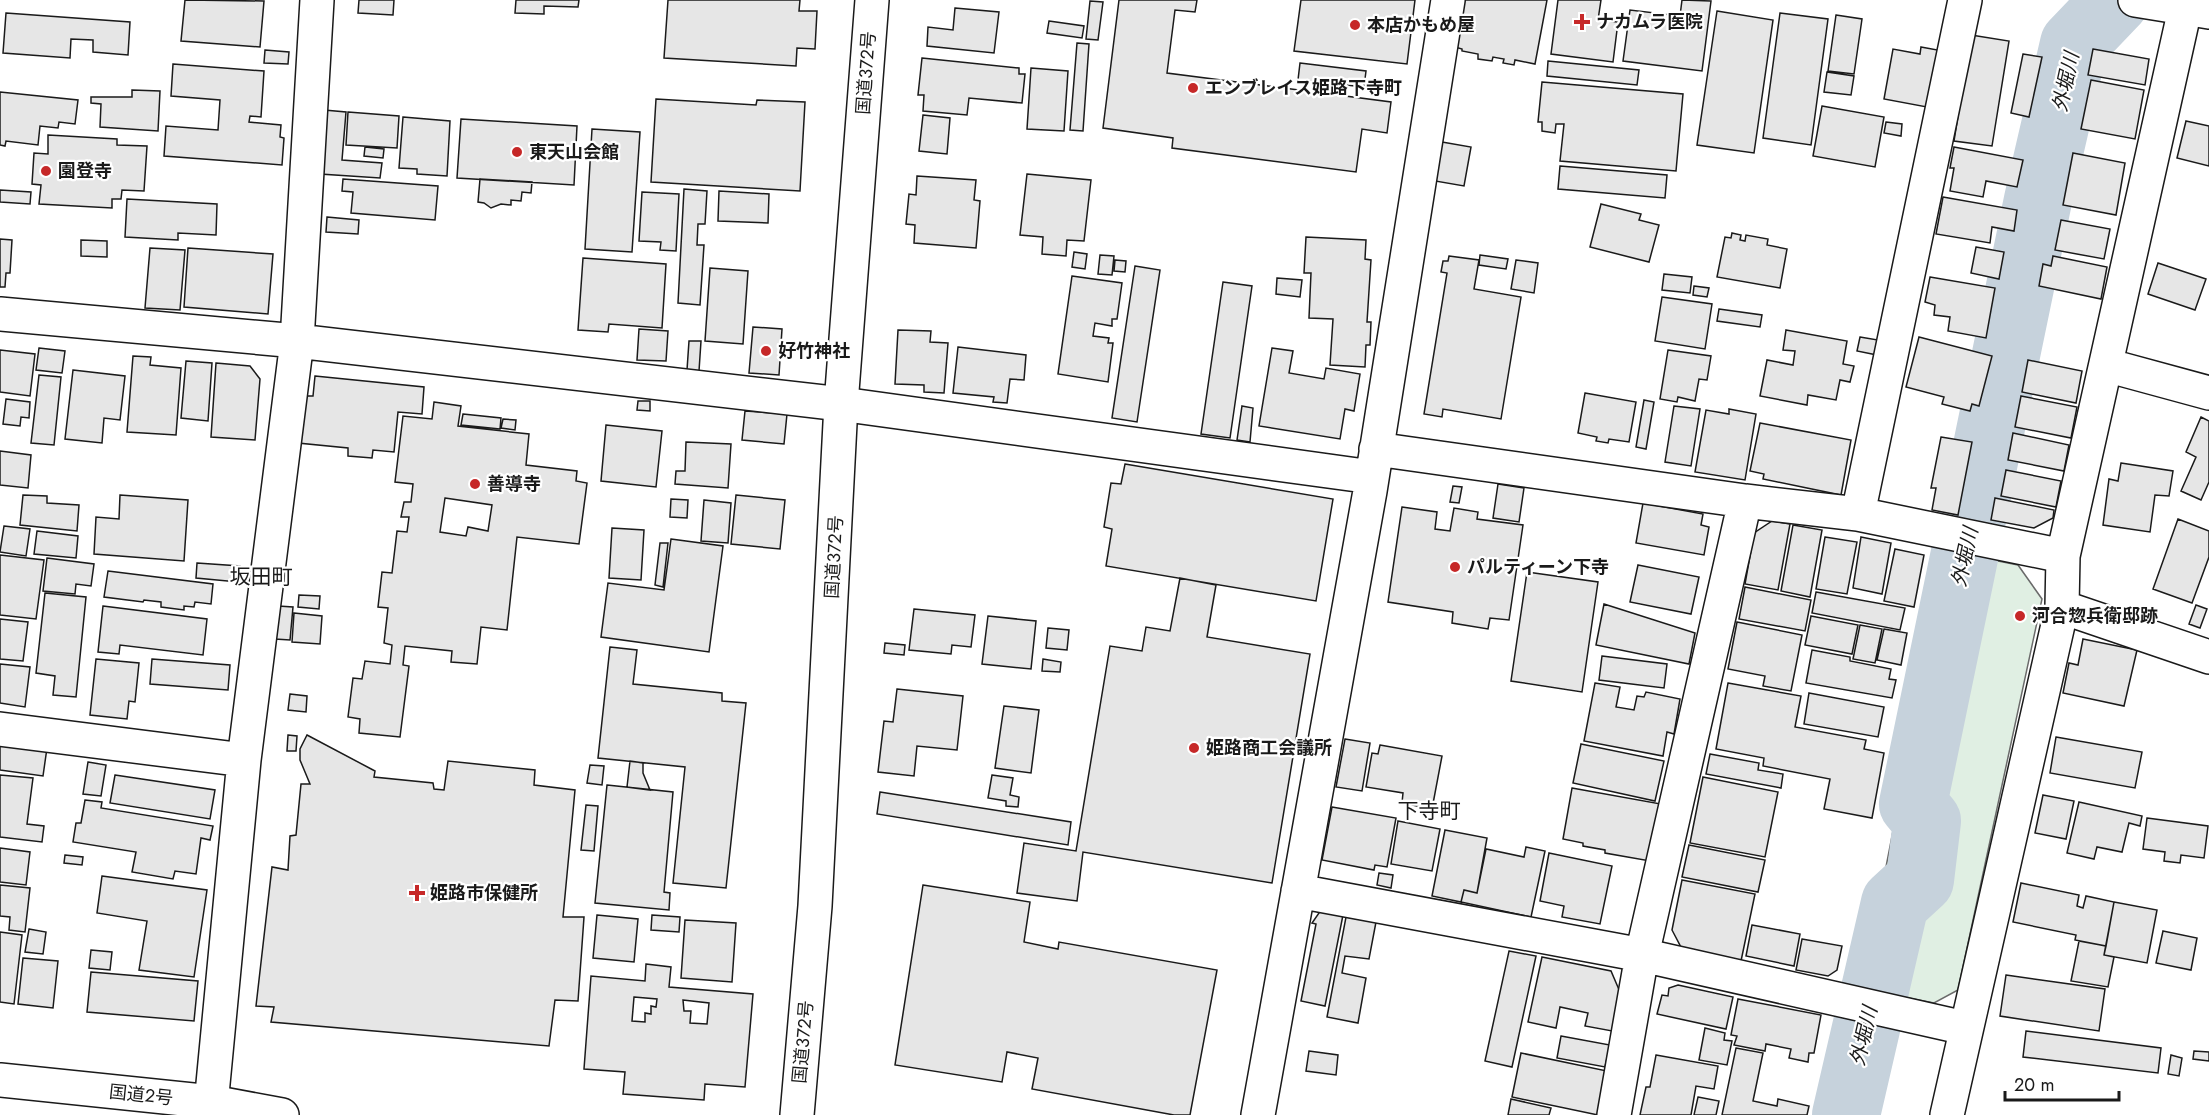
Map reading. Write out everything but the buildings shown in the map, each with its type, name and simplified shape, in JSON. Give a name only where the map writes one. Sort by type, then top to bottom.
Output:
[{"type":"main road","points":[[211,1108],[244,760],[297,341],[317,0]]},
{"type":"main road","name":"国道372号","points":[[797,1115],[815,906],[842,404],[872,0]]},
{"type":"main road","points":[[1258,1115],[1374,463],[1448,0]]},
{"type":"main road","points":[[1858,514],[1965,0]]},
{"type":"main road","points":[[1947,1115],[2062,607],[2063,556],[2106,365],[2194,6],[2135,0]]},
{"type":"main road","points":[[0,314],[297,341],[1374,463],[1858,514],[2063,556]]},
{"type":"main road","points":[[2106,365],[2209,393]]},
{"type":"main road","points":[[1614,1115],[1642,955],[1745,501]]},
{"type":"main road","points":[[2062,607],[2209,657]]},
{"type":"main road","points":[[0,729],[244,760]]},
{"type":"main road","points":[[1298,891],[1642,955],[1965,1028]]},
{"type":"main road","name":"国道2号","points":[[0,1080],[282,1115]]},
{"type":"green space","points":[[1948,551],[2018,565],[2042,599],[1958,990],[1934,1003],[1862,989]]},
{"type":"waterway","name":"外堀川","points":[[1846,1115],[1895,903],[1920,880],[1927,821],[1913,804],[2038,200],[2074,44],[2116,0]]},
{"type":"place","name":"ナカムラ医院","points":[[1582,22]]},
{"type":"place","name":"本店かもめ屋","points":[[1355,25]]},
{"type":"place","name":"エンブレイス姫路下寺町","points":[[1193,88]]},
{"type":"place","name":"東天山会館","points":[[517,152]]},
{"type":"place","name":"園登寺","points":[[46,171]]},
{"type":"place","name":"好竹神社","points":[[766,351]]},
{"type":"place","name":"善導寺","points":[[475,484]]},
{"type":"place","name":"パルティーン下寺","points":[[1455,567]]},
{"type":"place","name":"河合惣兵衛邸跡","points":[[2020,616]]},
{"type":"place","name":"姫路商工会議所","points":[[1194,748]]},
{"type":"place","name":"姫路市保健所","points":[[417,893]]},
{"type":"district","name":"坂田町","points":[[261,577]]},
{"type":"district","name":"下寺町","points":[[1429,811]]}]
